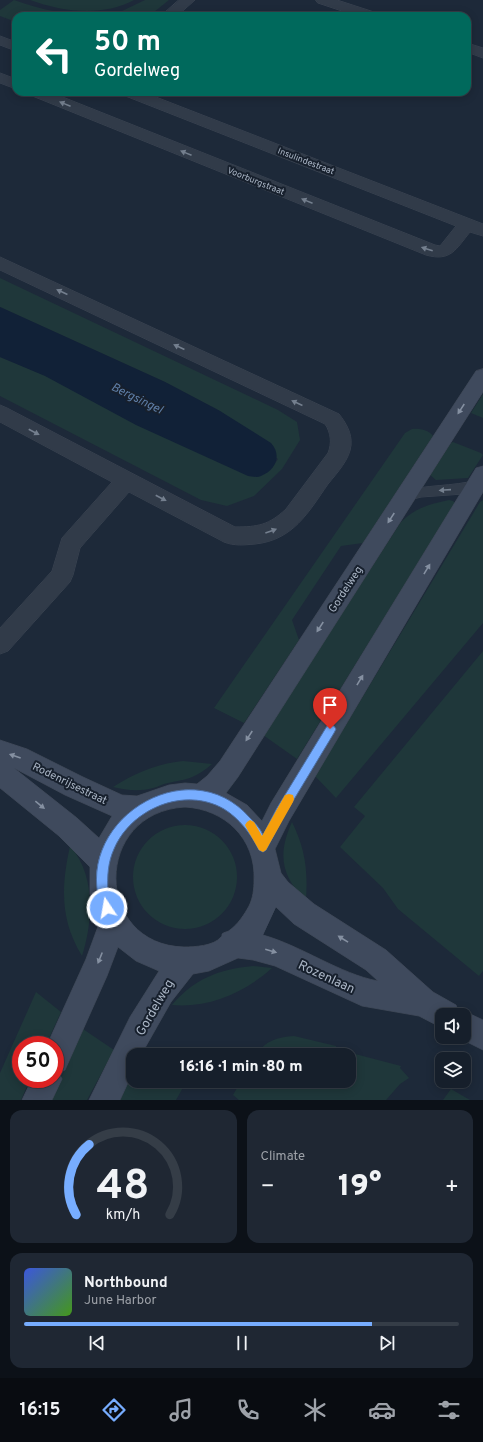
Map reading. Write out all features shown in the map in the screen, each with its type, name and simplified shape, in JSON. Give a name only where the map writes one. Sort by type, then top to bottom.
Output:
[{"type":"main road","name":"Gordelweg","points":[[202,796],[216,785],[228,769],[483,376]]},
{"type":"main road","points":[[263,846],[280,812],[481,482]]},
{"type":"main road","name":"Rodenrijsestraat","points":[[0,752],[18,757],[86,792],[121,807],[140,809]]},
{"type":"main road","points":[[0,771],[8,780],[91,848],[104,863]]},
{"type":"main road","points":[[186,795],[202,796],[228,805],[239,813],[257,834],[263,846],[267,862],[268,878],[267,890],[258,915],[243,936],[218,953],[203,958],[186,961],[157,957],[144,952],[132,943],[113,922],[103,893],[102,878],[104,863],[109,847],[117,833],[140,809],[170,797],[186,795]]},
{"type":"main road","name":"Rozenlaan","points":[[268,878],[279,891],[304,914],[376,960],[434,1009]]},
{"type":"main road","points":[[64,1039],[97,966],[113,922]]},
{"type":"main road","name":"Rozenlaan","points":[[232,944],[253,946],[278,953],[362,992],[434,1009]]},
{"type":"main road","name":"Gordelweg","points":[[104,1100],[153,1004],[173,974],[186,961]]},
{"type":"main road","points":[[471,1029],[483,1036]]},
{"type":"main road","points":[[37,1100],[43,1088]]},
{"type":"street","points":[[173,12],[188,0]]},
{"type":"street","points":[[323,0],[360,12]]},
{"type":"street","points":[[0,40],[12,45]]},
{"type":"street","points":[[471,48],[483,53]]},
{"type":"street","points":[[0,78],[12,82]]},
{"type":"street","name":"Voorburgstraat","points":[[46,96],[432,251],[441,252],[446,250],[468,224]]},
{"type":"street","name":"Insulindestraat","points":[[139,96],[483,230]]},
{"type":"street","points":[[0,263],[332,419],[337,425],[341,437],[340,452],[294,515],[279,528],[257,535],[232,536],[0,413]]},
{"type":"street","points":[[0,644],[62,575],[70,544],[127,480]]},
{"type":"lane","points":[[406,496],[421,492],[463,489],[481,482]]},
{"type":"green space","points":[[14,0],[58,12],[12,12],[12,20],[0,16],[0,10]]},
{"type":"green space","points":[[30,0],[134,0],[109,9],[82,11],[69,10]]},
{"type":"green space","points":[[145,0],[169,0],[154,12],[121,12]]},
{"type":"green space","points":[[0,278],[278,410],[297,422],[300,440],[282,469],[254,496],[227,506],[201,500],[0,396],[0,357],[272,468],[278,459],[220,411],[165,382],[0,307]]},
{"type":"green space","points":[[483,394],[483,418],[471,413]]},
{"type":"green space","points":[[412,429],[424,430],[433,436],[363,543],[341,546],[292,620],[299,640],[244,723],[214,708],[405,433]]},
{"type":"green space","points":[[453,442],[483,455],[468,478],[436,480],[430,475]]},
{"type":"green space","points":[[449,500],[455,503],[297,759],[263,735],[401,522],[406,517],[423,507]]},
{"type":"green space","points":[[483,500],[483,623],[336,798],[315,776],[480,502]]},
{"type":"green space","points":[[483,651],[483,971],[479,976],[398,909],[383,888],[340,847],[365,816],[354,807]]},
{"type":"green space","points":[[183,761],[212,764],[192,777],[166,783],[155,788],[133,790],[113,787],[129,777],[146,770],[164,764]]},
{"type":"green space","points":[[292,822],[300,841],[305,860],[306,900],[291,882],[286,873],[284,864],[283,854]]},
{"type":"green space","points":[[185,825],[205,829],[214,833],[222,840],[229,848],[233,857],[237,877],[233,897],[229,906],[222,914],[214,921],[205,925],[185,929],[165,925],[156,921],[148,914],[141,906],[137,897],[133,877],[137,857],[141,848],[148,840],[156,833],[165,829]]},
{"type":"green space","points":[[70,846],[84,871],[90,899],[88,929],[82,956],[70,929],[64,903],[65,875]]},
{"type":"green space","points":[[253,966],[272,968],[250,985],[226,997],[200,1004],[172,1005],[189,988],[208,977],[241,967]]},
{"type":"green space","points":[[36,992],[61,1012],[50,1036],[16,1036]]},
{"type":"green space","points":[[83,1029],[114,1050],[87,1100],[51,1100],[56,1088],[64,1088],[64,1071]]},
{"type":"green space","points":[[294,1036],[336,1046],[336,1048],[262,1048],[267,1043],[282,1037]]},
{"type":"green space","points":[[12,1046],[12,1088],[26,1088],[21,1100],[0,1100],[0,1073]]},
{"type":"green space","points":[[356,1054],[401,1066],[400,1068],[409,1078],[400,1084],[386,1100],[239,1100],[233,1095],[237,1088],[356,1088]]},
{"type":"green space","points":[[126,1086],[126,1088],[183,1088],[176,1100],[119,1100]]},
{"type":"green space","points":[[451,1089],[470,1100],[443,1100]]},
{"type":"water","name":"Bergsingel","points":[[0,307],[165,382],[220,411],[271,443],[277,457],[274,466],[261,476],[248,476],[136,425],[45,376],[0,357]]},
{"type":"slow traffic","points":[[250,825],[257,834],[263,846],[280,812],[289,799]]},
{"type":"route","points":[[107,908],[103,893],[102,878],[104,863],[109,847],[117,833],[140,809],[170,797],[186,795],[202,796],[216,800],[228,805],[239,813],[257,834],[263,846],[280,812],[330,729]]}]
